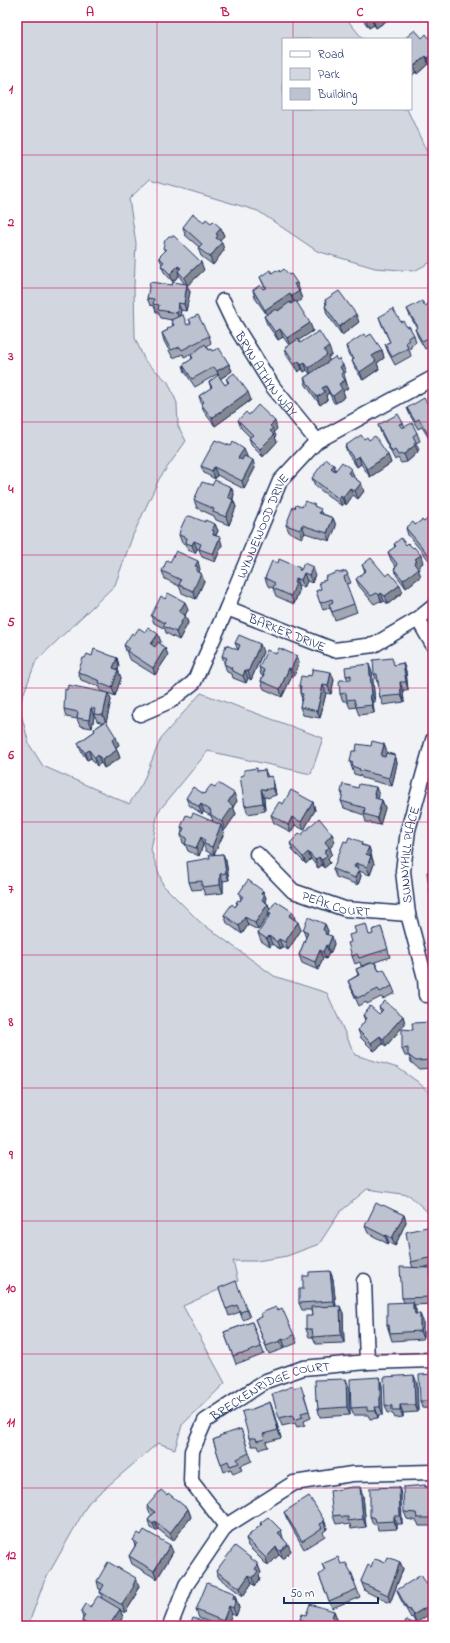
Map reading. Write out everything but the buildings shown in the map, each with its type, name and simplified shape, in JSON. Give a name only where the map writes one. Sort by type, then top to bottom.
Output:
[{"type":"street","name":"BRYN ATHYN WAY","points":[[224,301],[234,324],[273,387],[317,441]]},
{"type":"street","name":"WYNNEWOOD DRIVE","points":[[140,714],[170,701],[194,682],[227,608],[280,481],[317,441],[433,378]]},
{"type":"street","name":"BARKER DRIVE","points":[[227,608],[334,650],[374,645],[418,619],[433,607]]},
{"type":"street","points":[[418,619],[433,645]]},
{"type":"street","name":"SUNNYHILL PLACE","points":[[426,995],[425,978],[408,914],[403,871],[408,830],[433,740]]},
{"type":"street","name":"PEAK COURT","points":[[257,854],[293,891],[345,909],[408,914]]},
{"type":"street","points":[[364,1281],[367,1362]]},
{"type":"street","name":"BRECKENRIDGE COURT","points":[[226,1526],[191,1482],[192,1451],[205,1421],[266,1381],[303,1368],[367,1362],[433,1360]]},
{"type":"street","points":[[170,1626],[186,1585],[226,1526],[294,1483],[352,1474],[433,1472]]},
{"type":"green space","points":[[17,17],[345,17],[362,38],[282,38],[282,110],[407,110],[433,165],[433,261],[414,271],[375,268],[317,251],[258,211],[150,179],[129,199],[136,243],[134,286],[135,338],[145,361],[168,382],[177,403],[178,426],[186,441],[159,479],[133,535],[115,585],[36,661],[19,706],[29,744],[43,766],[129,804],[142,784],[161,738],[201,693],[323,738],[311,774],[208,751],[158,812],[151,850],[163,885],[200,922],[274,976],[327,993],[355,1055],[398,1068],[418,1082],[433,1096],[433,1217],[409,1195],[367,1189],[340,1212],[319,1244],[287,1256],[257,1261],[233,1261],[238,1281],[183,1306],[225,1383],[182,1425],[175,1449],[158,1443],[89,1502],[44,1582],[28,1626],[17,1626]]}]
